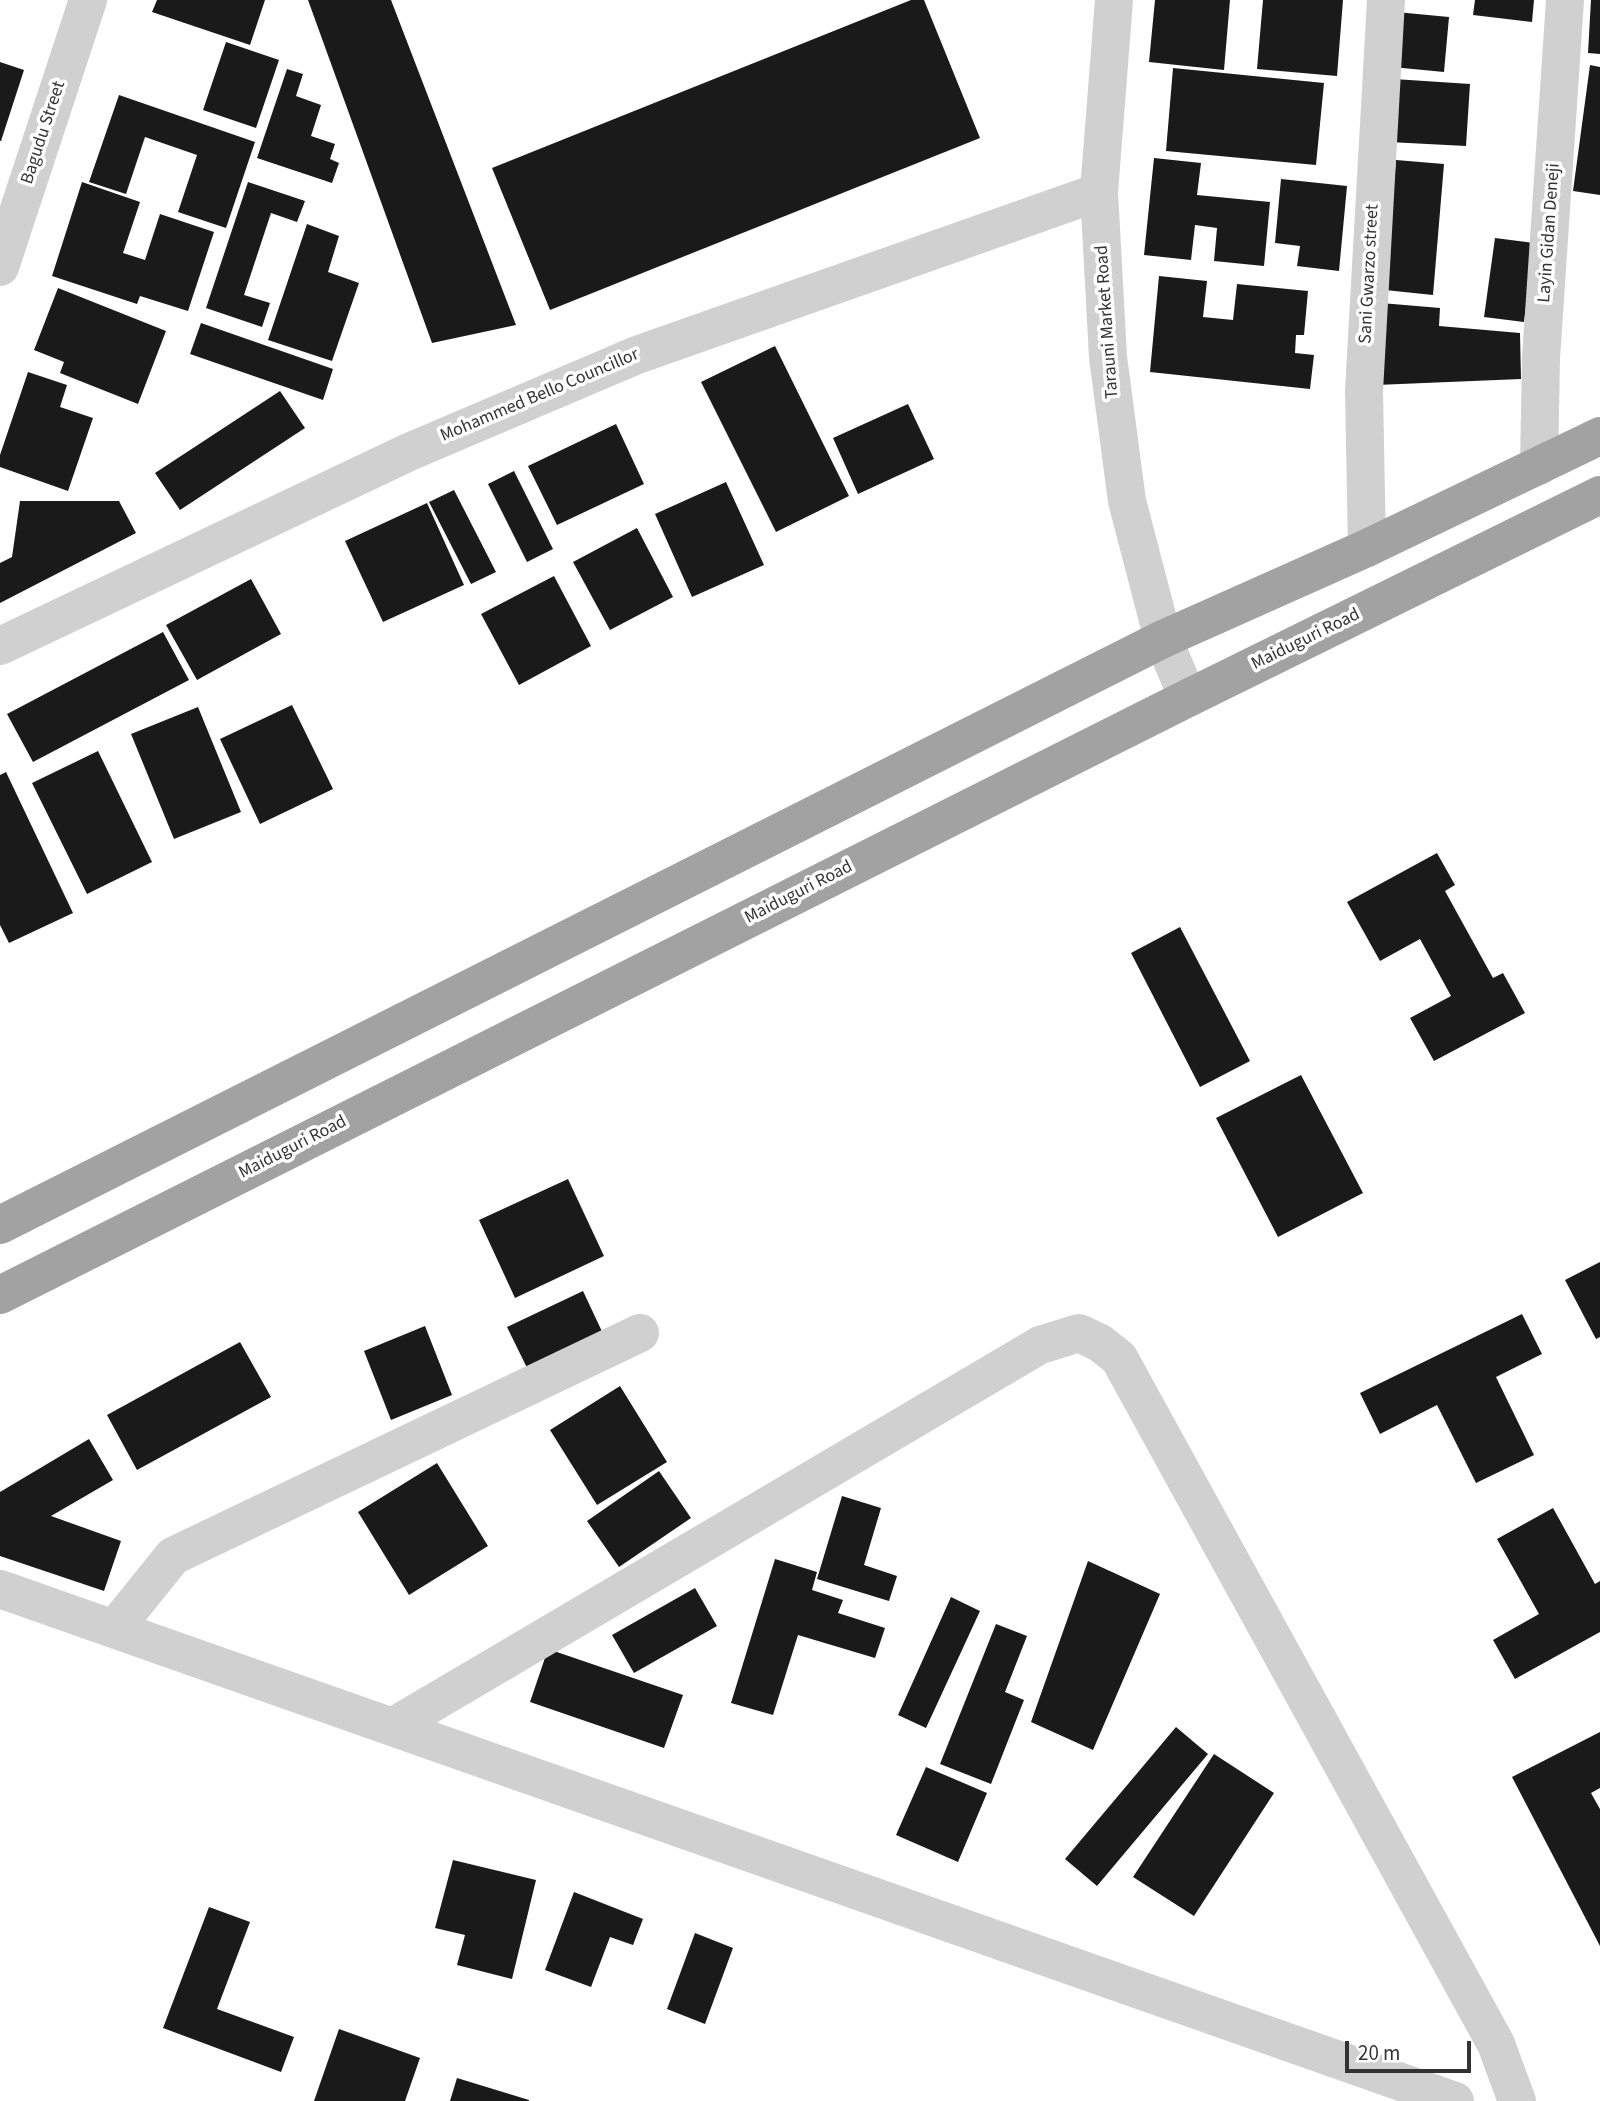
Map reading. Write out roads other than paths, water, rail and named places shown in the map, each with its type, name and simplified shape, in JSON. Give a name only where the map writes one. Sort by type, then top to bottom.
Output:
[{"type":"highway","points":[[0,1226],[1163,639],[1367,548],[1600,436]]},
{"type":"highway","name":"Maiduguri Road","points":[[0,1295],[1188,698],[1600,495]]},
{"type":"street","name":"Bagudu Street","points":[[0,267],[88,0]]},
{"type":"street","name":"Tarauni Market Road","points":[[1114,0],[1099,192],[1108,357],[1127,501],[1163,639],[1188,698]]},
{"type":"street","name":"Sani Gwarzo street","points":[[1367,548],[1364,391],[1386,0]]},
{"type":"street","name":"Layin Gidan Deneji","points":[[1539,466],[1541,358],[1565,0]]},
{"type":"street","name":"Mohammed Bello Councillor","points":[[0,646],[409,452],[637,355],[1099,192]]},
{"type":"street","points":[[115,1628],[173,1556],[640,1333]]},
{"type":"street","points":[[392,1727],[1040,1345],[1079,1333],[1100,1343],[1119,1358],[1496,2044],[1517,2101]]},
{"type":"street","points":[[0,1589],[1455,2101]]}]
